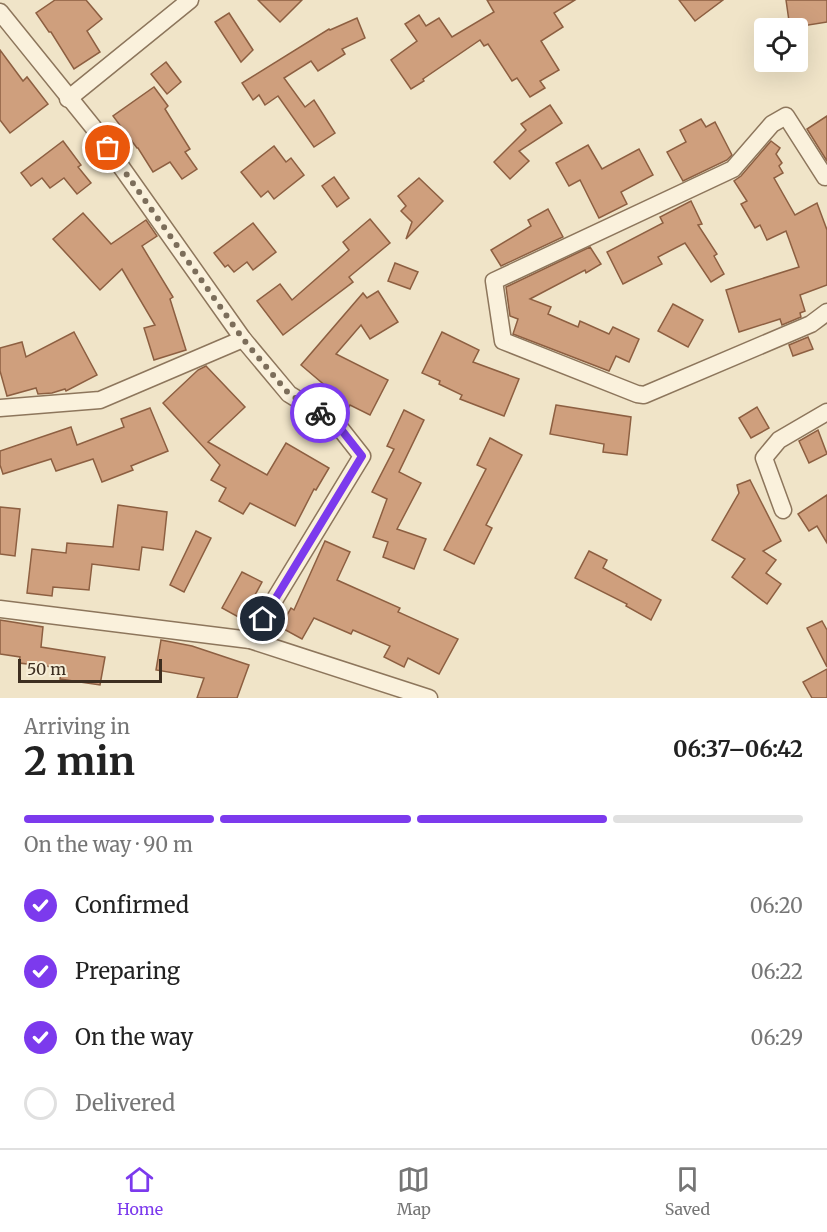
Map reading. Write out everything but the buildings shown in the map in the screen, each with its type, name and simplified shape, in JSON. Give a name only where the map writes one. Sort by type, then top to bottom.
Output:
[{"type":"street","points":[[68,99],[190,0]]},
{"type":"street","points":[[0,12],[68,99],[93,127],[243,339],[289,394],[336,423],[362,456],[250,640]]},
{"type":"street","points":[[827,175],[825,177],[786,116],[772,124],[733,169],[494,280],[503,341],[644,395],[811,324],[827,312]]},
{"type":"street","points":[[0,408],[100,400],[243,339]]},
{"type":"street","points":[[783,510],[764,458],[779,440],[827,412]]},
{"type":"street","points":[[0,609],[250,640],[429,698]]},
{"type":"way so far","points":[[108,148],[243,339],[289,394],[320,413]]},
{"type":"route","points":[[263,619],[362,456],[336,423],[320,413]]}]
